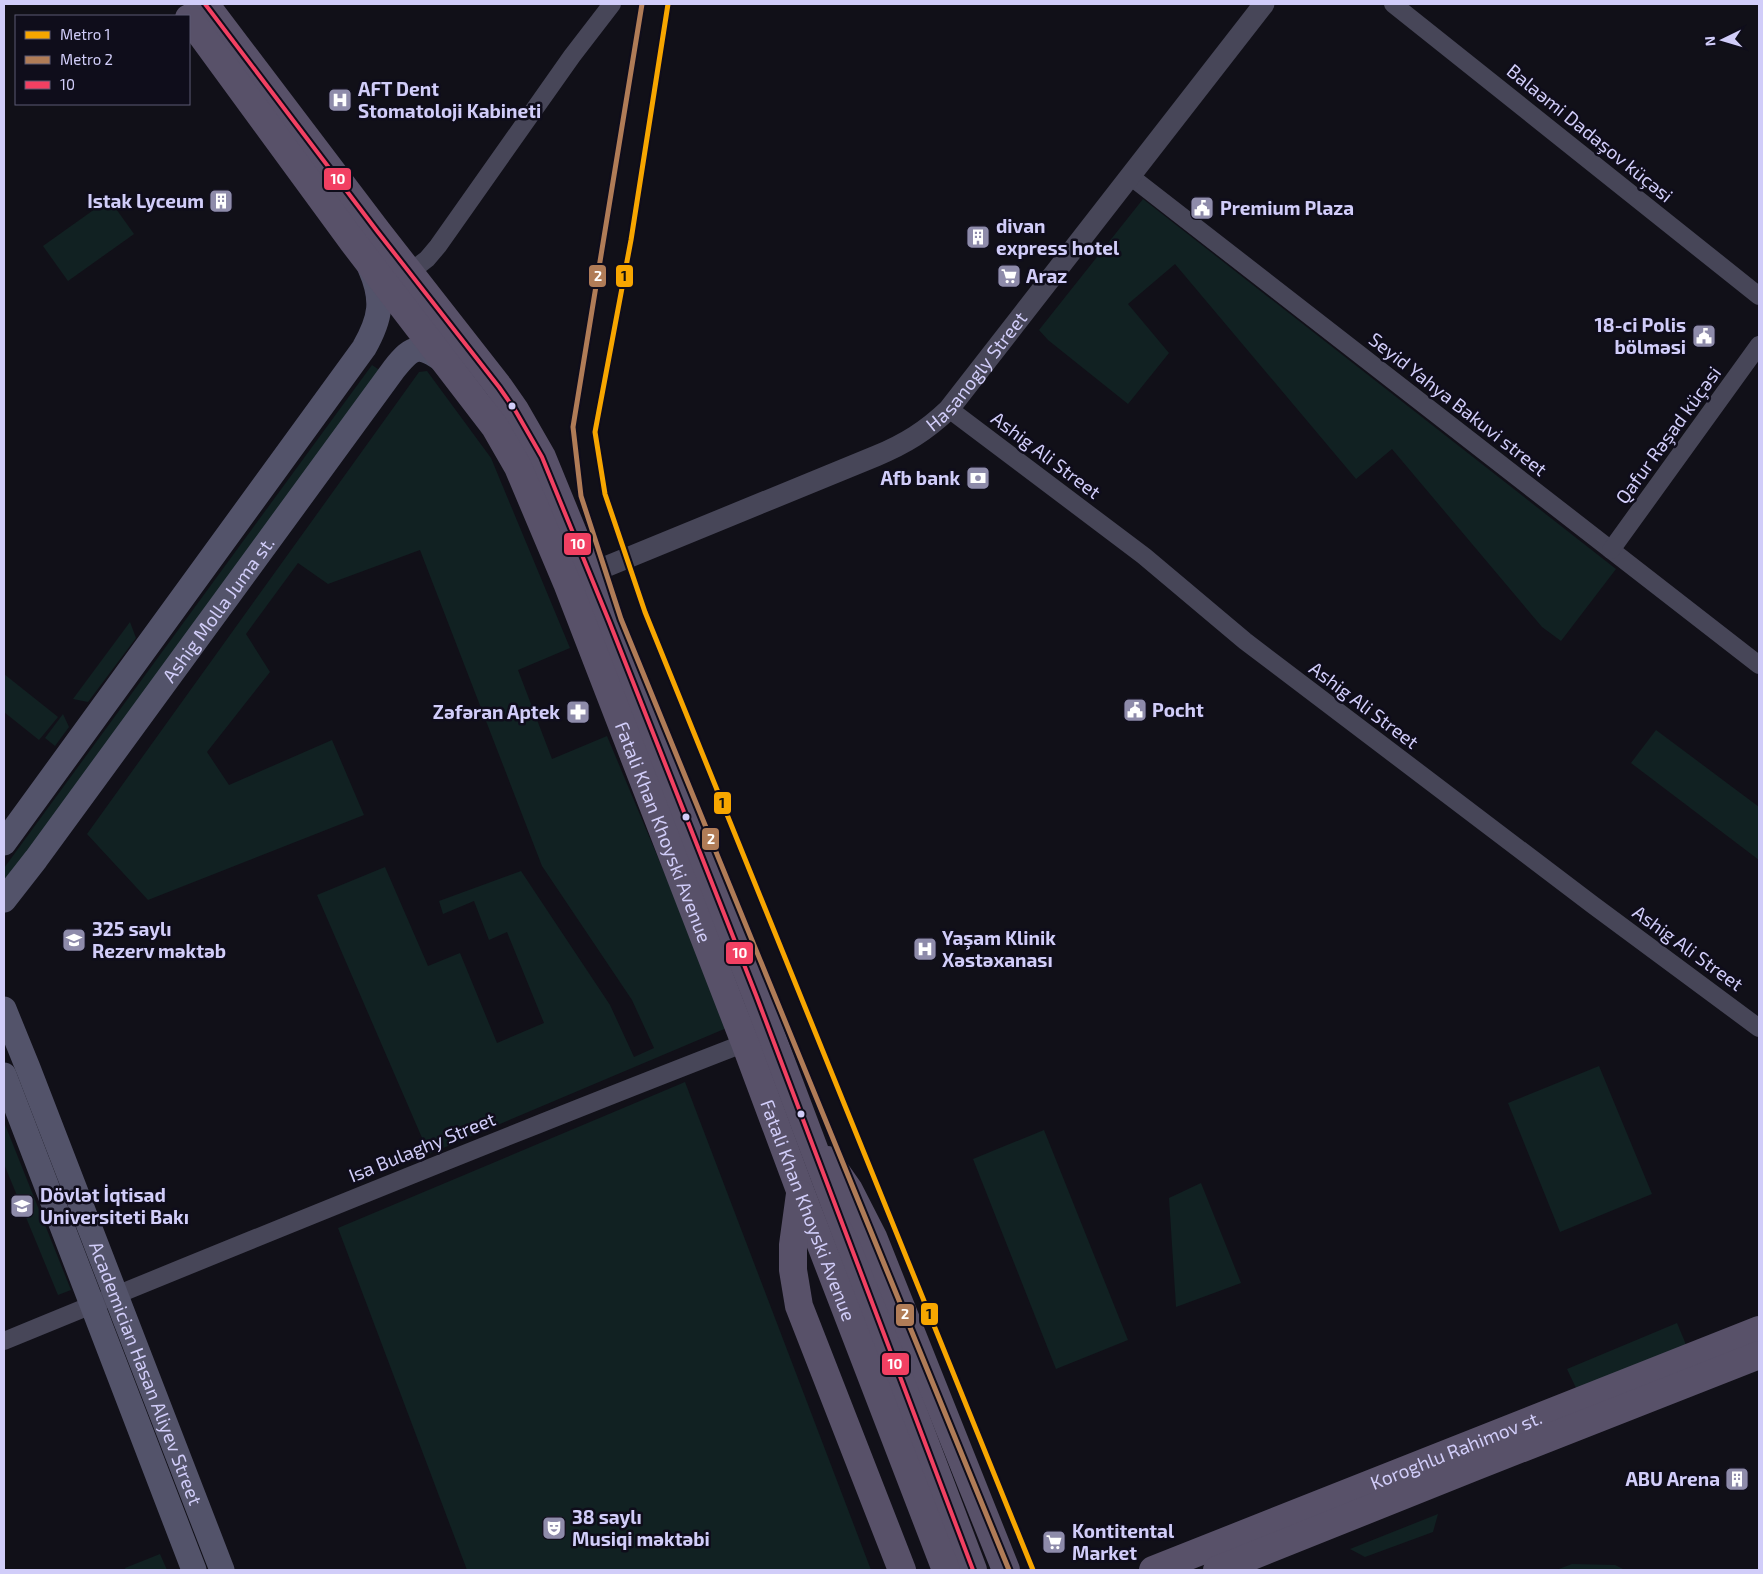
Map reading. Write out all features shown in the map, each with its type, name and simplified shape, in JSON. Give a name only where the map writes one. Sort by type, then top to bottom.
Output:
[{"type":"main road","points":[[178,4],[186,15]]},
{"type":"main road","name":"Fatali Khan Khoyski Avenue","points":[[205,4],[499,388],[532,437],[542,457],[578,578],[745,1042],[946,1570]]},
{"type":"main road","points":[[190,20],[367,261]]},
{"type":"main road","name":"Fatali Khan Khoyski Avenue","points":[[367,261],[495,427],[578,578],[710,877],[973,1570]]},
{"type":"main road","name":"Ashig Molla Juma st.","points":[[4,843],[364,348],[373,331],[379,310],[380,297],[367,261]]},
{"type":"main road","points":[[364,348],[394,369]]},
{"type":"main road","name":"Ashig Molla Juma st.","points":[[4,900],[402,359],[410,352],[423,348],[429,350],[445,362]]},
{"type":"main road","name":"Academician Hasan Aliyev Street","points":[[4,1009],[222,1570]]},
{"type":"main road","name":"Academician Hasan Aliyev Street","points":[[4,1075],[194,1570]]},
{"type":"main road","points":[[805,1129],[849,1190],[873,1237],[1006,1570]]},
{"type":"main road","points":[[801,1193],[792,1245],[793,1270],[799,1306],[902,1570]]},
{"type":"main road","name":"Koroghlu Rahimov st.","points":[[1153,1570],[1759,1330]]},
{"type":"main road","name":"Koroghlu Rahimov st.","points":[[1217,1570],[1759,1356]]},
{"type":"street","points":[[410,273],[427,259],[438,246],[572,56],[612,4]]},
{"type":"street","name":"Hasanogly Street","points":[[578,578],[899,446],[917,436],[950,409],[1264,4]]},
{"type":"street","name":"Balaəmi Dadaşov küçəsi","points":[[1393,4],[1759,296]]},
{"type":"street","name":"Seyid Yahya Bakuvi street","points":[[1130,176],[1759,665]]},
{"type":"street","name":"Qafur Rəşad küçəsi","points":[[1611,550],[1759,345]]},
{"type":"street","name":"Ashig Ali Street","points":[[950,409],[1144,556],[1245,641],[1593,905],[1759,1028]]},
{"type":"street","name":"Isa Bulaghy Street","points":[[92,1305],[416,1172],[745,1042]]},
{"type":"street","points":[[4,1341],[92,1305]]},
{"type":"shaded area","points":[[109,199],[134,234],[68,281],[43,246]]},
{"type":"shaded area","points":[[1143,199],[1616,569],[1561,641],[1542,627],[1392,449],[1356,479],[1175,264],[1128,304],[1169,353],[1128,404],[1048,340],[1039,330]]},
{"type":"shaded area","points":[[372,365],[381,371],[4,886],[4,868]]},
{"type":"shaded area","points":[[427,371],[491,458],[570,648],[518,670],[552,759],[607,736],[729,1027],[429,1154],[317,895],[385,867],[428,966],[460,953],[497,1043],[544,1023],[507,932],[489,940],[474,901],[443,914],[439,901],[521,871],[610,1005],[634,1057],[654,1048],[632,1000],[542,866],[420,550],[328,584],[298,563],[246,634],[270,672],[207,752],[229,785],[332,740],[364,815],[148,900],[87,834],[419,372]]},
{"type":"shaded area","points":[[130,622],[136,638],[88,702],[73,699]]},
{"type":"shaded area","points":[[4,674],[58,717],[39,740],[4,712]]},
{"type":"shaded area","points":[[63,714],[69,727],[55,746],[45,738]]},
{"type":"shaded area","points":[[1656,730],[1759,807],[1759,860],[1631,763]]},
{"type":"shaded area","points":[[1599,1066],[1652,1194],[1560,1232],[1508,1103]]},
{"type":"shaded area","points":[[685,1082],[871,1570],[467,1570],[338,1228]]},
{"type":"shaded area","points":[[4,1122],[71,1290],[58,1295],[4,1164]]},
{"type":"shaded area","points":[[1044,1130],[1128,1340],[1056,1369],[973,1159]]},
{"type":"shaded area","points":[[1201,1183],[1241,1283],[1176,1307],[1169,1198]]},
{"type":"shaded area","points":[[1677,1323],[1687,1347],[1577,1390],[1567,1369]]},
{"type":"shaded area","points":[[1438,1514],[1433,1532],[1365,1557],[1350,1549]]},
{"type":"shaded area","points":[[160,1554],[167,1570],[126,1570],[125,1568]]},
{"type":"shaded area","points":[[1572,1564],[1615,1565],[1625,1570],[1556,1570]]},
{"type":"metro line","name":"2","points":[[642,4],[573,427],[581,496],[621,619],[1009,1570]]},
{"type":"metro line","name":"1","points":[[668,4],[631,240],[595,432],[605,494],[645,612],[1033,1570]]},
{"type":"transit line","name":"10","points":[[205,4],[377,231],[499,387],[515,410],[542,457],[609,621],[756,995],[973,1570]]},
{"type":"place","name":"AFT Dent Stomatoloji Kabineti","points":[[340,100]]},
{"type":"place","name":"Istak Lyceum","points":[[221,201]]},
{"type":"place","name":"Premium Plaza","points":[[1202,208]]},
{"type":"place","name":"divan express hotel","points":[[978,237]]},
{"type":"place","name":"Araz","points":[[1009,276]]},
{"type":"place","name":"18-ci Polis bölməsi","points":[[1704,336]]},
{"type":"place","name":"Afb bank","points":[[978,478]]},
{"type":"place","name":"Pocht","points":[[1135,710]]},
{"type":"place","name":"Zəfəran Aptek","points":[[578,712]]},
{"type":"place","name":"325 saylı Rezerv məktəb","points":[[74,940]]},
{"type":"place","name":"Yaşam Klinik Xəstəxanası","points":[[925,949]]},
{"type":"place","name":"Dövlət İqtisad Universiteti Bakı","points":[[22,1206]]},
{"type":"place","name":"ABU Arena","points":[[1737,1479]]},
{"type":"place","name":"38 saylı Musiqi məktəbi","points":[[554,1528]]},
{"type":"place","name":"Kontitental Market","points":[[1054,1542]]}]
